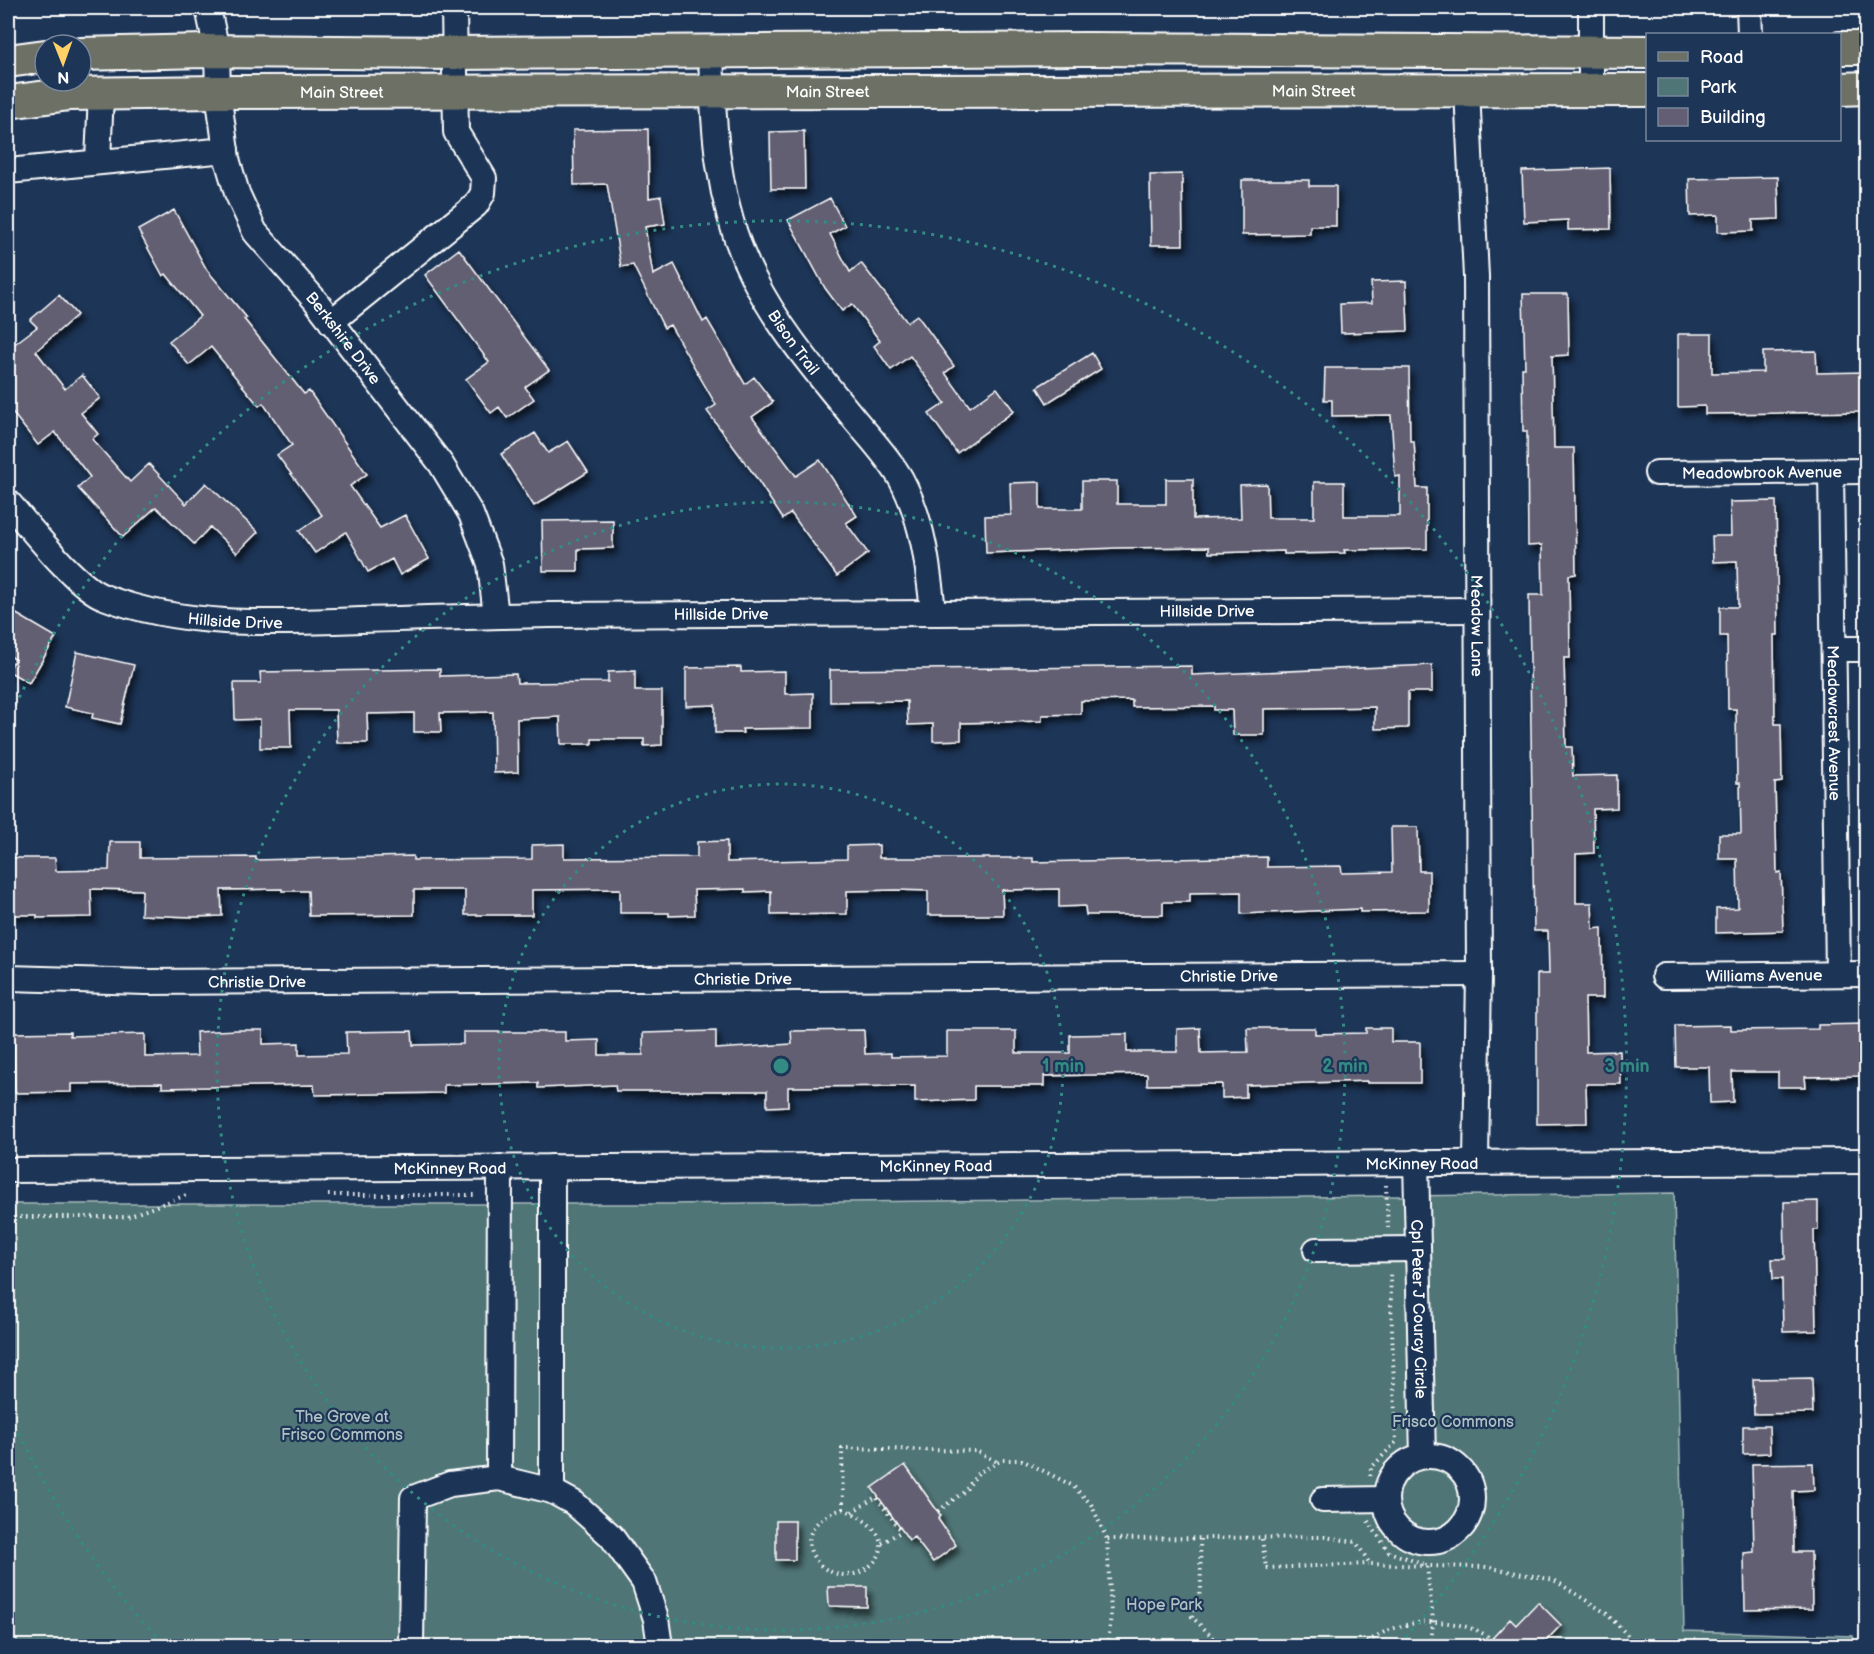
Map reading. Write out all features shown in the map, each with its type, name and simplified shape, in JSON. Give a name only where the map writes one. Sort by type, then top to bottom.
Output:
[{"type":"main road","points":[[1841,48],[1866,48]]},
{"type":"main road","points":[[93,54],[217,51],[454,53],[1086,49],[1646,52]]},
{"type":"main road","points":[[1086,49],[1087,91]]},
{"type":"main road","points":[[8,61],[33,58]]},
{"type":"main road","points":[[1841,88],[1866,88]]},
{"type":"main road","name":"Main Street","points":[[8,102],[70,94],[218,92],[1646,90]]},
{"type":"street","name":"Berkshire Drive","points":[[208,8],[217,51],[218,92],[226,150],[237,193],[255,232],[331,321],[441,464],[471,514],[490,564],[496,616]]},
{"type":"street","points":[[331,321],[476,205],[483,192],[484,178],[456,132],[454,8]]},
{"type":"street","points":[[1591,8],[1591,91]]},
{"type":"street","points":[[1749,8],[1750,33]]},
{"type":"street","name":"Bison Trail","points":[[711,51],[716,156],[729,218],[753,277],[788,337],[901,478],[917,516],[925,547],[933,611]]},
{"type":"street","name":"Meadow Lane","points":[[1467,90],[1476,277],[1479,974],[1476,1161]]},
{"type":"street","points":[[98,160],[101,94]]},
{"type":"street","points":[[8,171],[98,160],[226,150]]},
{"type":"street","name":"Meadowcrest Avenue","points":[[1832,471],[1838,974]]},
{"type":"street","name":"Meadowbrook Avenue","points":[[1657,473],[1866,471]]},
{"type":"street","name":"Hillside Drive","points":[[8,502],[70,571],[100,596],[150,610],[206,618],[276,622],[496,616],[933,611],[1478,610]]},
{"type":"street","points":[[1834,649],[1866,648]]},
{"type":"street","name":"Christie Drive","points":[[8,978],[158,982],[1479,974]]},
{"type":"street","name":"Williams Avenue","points":[[1664,976],[1866,974]]},
{"type":"street","name":"McKinney Road","points":[[8,1170],[1476,1161],[1866,1161]]},
{"type":"street","name":"Cpl Peter J Courcy Circle","points":[[1416,1162],[1423,1456]]},
{"type":"street","points":[[499,1478],[500,1167]]},
{"type":"street","points":[[552,1167],[552,1491]]},
{"type":"street","points":[[1316,1250],[1418,1249]]},
{"type":"street","points":[[1434,1455],[1454,1463],[1469,1479],[1473,1501],[1467,1521],[1460,1530],[1452,1537],[1431,1542],[1409,1538],[1393,1523],[1375,1500],[1403,1464],[1423,1456],[1434,1455]]},
{"type":"street","points":[[411,1647],[413,1498],[450,1484],[499,1478],[552,1491],[574,1503],[611,1536],[644,1582],[656,1618],[660,1647]]},
{"type":"street","points":[[1323,1500],[1375,1500]]},
{"type":"path","points":[[1386,1184],[1396,1442],[1371,1468],[1375,1500],[1368,1524],[1389,1552],[1427,1566]]},
{"type":"path","points":[[8,1217],[127,1217],[189,1194],[201,1194]]},
{"type":"path","points":[[321,1194],[501,1195]]},
{"type":"path","points":[[843,1509],[842,1448],[976,1451],[998,1462]]},
{"type":"path","points":[[938,1512],[965,1491],[978,1473],[1002,1460],[1022,1460],[1073,1486],[1091,1504],[1107,1539],[1111,1613],[1108,1647]]},
{"type":"path","points":[[852,1512],[876,1497],[902,1531],[882,1543]]},
{"type":"path","points":[[843,1509],[852,1512],[873,1526],[882,1543],[882,1552],[877,1559],[858,1572],[846,1575],[832,1573],[820,1566],[809,1545],[809,1532],[827,1514],[843,1509]]},
{"type":"path","points":[[1107,1539],[1325,1537],[1356,1542],[1370,1564]]},
{"type":"path","points":[[1262,1538],[1266,1568],[1370,1564],[1486,1567],[1554,1580],[1606,1613],[1638,1647]]},
{"type":"path","points":[[1200,1539],[1201,1589],[1192,1617],[1222,1647]]},
{"type":"path","points":[[1427,1566],[1433,1621],[1431,1647]]},
{"type":"path","points":[[1363,1647],[1374,1636],[1393,1628],[1433,1621],[1456,1624],[1494,1640],[1500,1647]]},
{"type":"green space","name":"Frisco Commons","points":[[1674,1193],[1684,1631],[1853,1636],[1855,1646],[8,1646],[8,1204],[668,1204]]},
{"type":"building","points":[[648,129],[649,198],[661,196],[665,224],[645,227],[653,275],[674,264],[703,322],[707,319],[745,384],[754,377],[773,402],[752,417],[796,476],[820,460],[857,516],[846,523],[868,553],[837,576],[791,513],[783,519],[753,473],[707,411],[716,405],[670,325],[664,328],[633,265],[621,267],[607,184],[574,185],[573,130]]},
{"type":"building","points":[[804,131],[805,189],[771,189],[770,132]]},
{"type":"building","points":[[1610,168],[1611,229],[1568,230],[1568,220],[1524,222],[1522,171]]},
{"type":"building","points":[[1182,174],[1183,245],[1151,245],[1150,175]]},
{"type":"building","points":[[1778,177],[1779,219],[1753,220],[1753,231],[1718,232],[1718,215],[1690,216],[1689,179]]},
{"type":"building","points":[[1242,180],[1309,180],[1309,186],[1336,186],[1336,226],[1310,226],[1310,234],[1242,235]]},
{"type":"building","points":[[830,198],[845,226],[830,234],[850,272],[861,263],[907,322],[917,315],[954,366],[945,373],[970,407],[997,388],[1014,411],[957,453],[929,414],[945,403],[910,356],[891,370],[874,346],[880,341],[852,304],[842,311],[825,288],[788,220]]},
{"type":"building","points":[[174,210],[207,270],[247,318],[244,319],[304,394],[309,391],[367,474],[350,486],[380,528],[405,515],[429,559],[400,575],[392,559],[368,572],[346,532],[315,553],[299,531],[322,515],[277,455],[292,445],[263,403],[259,406],[211,347],[189,365],[169,341],[200,316],[166,274],[163,276],[138,230]]},
{"type":"building","points":[[459,249],[549,370],[525,387],[534,399],[507,418],[499,407],[491,413],[466,379],[489,362],[425,275]]},
{"type":"building","points":[[1406,281],[1408,331],[1341,333],[1340,304],[1372,303],[1371,282]]},
{"type":"building","points":[[1523,294],[1568,294],[1569,355],[1552,356],[1554,448],[1574,448],[1576,574],[1569,575],[1570,658],[1564,658],[1566,747],[1572,747],[1573,776],[1617,775],[1617,808],[1593,809],[1594,853],[1576,854],[1576,903],[1592,903],[1593,929],[1602,928],[1603,998],[1585,998],[1586,1052],[1620,1051],[1621,1084],[1586,1084],[1587,1123],[1537,1124],[1537,974],[1549,974],[1548,931],[1534,931],[1529,595],[1543,595],[1542,545],[1528,546],[1527,431],[1523,431],[1522,368],[1525,368]]},
{"type":"building","points":[[59,295],[77,315],[36,351],[65,389],[82,375],[100,398],[81,413],[98,434],[92,439],[130,482],[149,464],[186,504],[206,483],[258,532],[237,553],[210,527],[194,544],[156,507],[123,537],[78,488],[90,477],[55,432],[38,445],[8,407],[8,349],[37,327],[30,320]]},
{"type":"building","points":[[1678,334],[1712,334],[1712,373],[1763,372],[1763,352],[1816,351],[1817,373],[1866,372],[1866,412],[1705,414],[1705,406],[1678,407]]},
{"type":"building","points":[[1092,353],[1101,369],[1047,403],[1037,387]]},
{"type":"building","points":[[1325,368],[1409,368],[1410,441],[1414,441],[1417,488],[1427,488],[1427,549],[1344,550],[1345,553],[1284,554],[1284,551],[1209,553],[1209,547],[986,553],[985,516],[1011,515],[1010,483],[1040,482],[1040,509],[1082,509],[1082,481],[1117,481],[1117,504],[1166,504],[1166,479],[1193,479],[1193,519],[1241,518],[1240,485],[1267,484],[1268,518],[1314,518],[1314,482],[1344,482],[1344,516],[1400,516],[1400,476],[1395,477],[1391,415],[1332,416],[1332,400],[1324,400]]},
{"type":"building","points":[[535,433],[548,453],[568,441],[588,472],[534,506],[501,454]]},
{"type":"building","points":[[1776,501],[1778,635],[1774,635],[1775,724],[1781,724],[1782,782],[1775,783],[1777,873],[1781,872],[1783,931],[1716,933],[1716,909],[1738,908],[1737,859],[1719,859],[1719,834],[1741,834],[1740,783],[1737,783],[1736,709],[1728,709],[1727,636],[1720,636],[1720,607],[1738,607],[1737,561],[1713,562],[1712,536],[1731,536],[1730,502]]},
{"type":"building","points":[[613,520],[613,548],[578,549],[578,571],[543,571],[542,521]]},
{"type":"building","points":[[8,609],[56,637],[29,683],[8,671],[15,659],[8,655]]},
{"type":"building","points":[[77,652],[134,665],[120,724],[92,718],[93,713],[65,707]]},
{"type":"building","points":[[1432,665],[1432,692],[1408,692],[1408,728],[1375,729],[1375,707],[1264,709],[1264,735],[1233,735],[1232,710],[1214,710],[1214,706],[1132,707],[1132,700],[1081,701],[1081,714],[1042,715],[1042,721],[961,723],[961,740],[933,741],[933,724],[908,725],[907,701],[830,702],[830,670],[1192,666],[1192,675]]},
{"type":"building","points":[[741,667],[741,672],[785,671],[785,694],[813,693],[813,728],[742,729],[743,733],[715,733],[715,705],[686,706],[686,668]]},
{"type":"building","points":[[440,669],[440,676],[516,674],[517,683],[608,682],[608,672],[635,671],[635,691],[662,691],[662,745],[644,746],[644,739],[592,739],[592,744],[561,744],[560,717],[517,719],[518,772],[494,773],[493,712],[440,713],[441,732],[414,732],[414,713],[367,714],[368,743],[337,743],[336,710],[290,710],[291,748],[260,748],[260,719],[235,720],[234,683],[261,683],[260,672]]},
{"type":"building","points":[[1391,827],[1418,827],[1419,871],[1429,871],[1429,911],[1360,912],[1360,909],[1241,914],[1241,892],[1190,893],[1190,902],[1163,902],[1163,915],[1086,915],[1085,906],[1059,907],[1059,889],[1002,890],[1003,915],[928,915],[928,891],[897,890],[847,891],[847,914],[771,915],[771,891],[745,892],[745,889],[694,890],[695,915],[669,916],[669,913],[620,913],[620,889],[532,890],[532,915],[465,915],[465,890],[414,890],[414,915],[309,916],[308,891],[282,891],[282,889],[221,890],[222,916],[192,917],[141,915],[142,890],[91,889],[92,917],[37,918],[37,915],[8,915],[8,858],[55,858],[56,871],[109,870],[110,842],[140,842],[140,858],[256,857],[256,860],[413,856],[413,860],[532,859],[532,845],[564,844],[564,858],[697,857],[697,842],[727,841],[727,862],[847,859],[847,846],[879,845],[879,858],[1033,858],[1033,862],[1267,857],[1267,867],[1341,866],[1342,873],[1392,872]]},
{"type":"building","points":[[1866,1024],[1866,1076],[1805,1077],[1806,1087],[1778,1087],[1778,1072],[1732,1072],[1733,1102],[1710,1103],[1709,1067],[1676,1067],[1675,1026],[1731,1025],[1731,1030],[1818,1029],[1818,1025]]},
{"type":"building","points":[[1200,1028],[1201,1053],[1248,1052],[1247,1028],[1315,1028],[1315,1034],[1366,1033],[1366,1028],[1391,1028],[1391,1042],[1420,1042],[1420,1083],[1367,1083],[1367,1081],[1246,1085],[1246,1097],[1222,1098],[1222,1084],[1147,1085],[1147,1074],[1044,1076],[1044,1086],[974,1086],[974,1100],[915,1102],[915,1086],[788,1087],[788,1106],[767,1107],[767,1091],[616,1091],[615,1085],[538,1088],[538,1083],[444,1085],[444,1093],[315,1095],[314,1085],[162,1088],[162,1083],[71,1084],[71,1092],[15,1093],[14,1033],[70,1032],[70,1036],[145,1034],[145,1057],[197,1056],[196,1032],[237,1030],[263,1030],[263,1044],[299,1043],[299,1055],[347,1054],[346,1032],[412,1031],[413,1045],[463,1044],[463,1032],[565,1032],[565,1041],[599,1040],[599,1055],[643,1055],[643,1033],[716,1031],[716,1049],[792,1044],[791,1031],[864,1030],[865,1054],[891,1053],[891,1057],[947,1056],[947,1031],[1016,1031],[1016,1053],[1070,1053],[1070,1035],[1127,1034],[1127,1052],[1177,1052],[1177,1029]]},
{"type":"building","points":[[1818,1201],[1818,1230],[1814,1230],[1816,1331],[1783,1332],[1782,1279],[1773,1279],[1772,1259],[1785,1259],[1784,1202]]},
{"type":"building","points":[[1812,1378],[1813,1413],[1754,1414],[1753,1379]]},
{"type":"building","points":[[1743,1426],[1769,1426],[1770,1453],[1743,1454]]},
{"type":"building","points":[[1813,1463],[1814,1490],[1793,1491],[1794,1552],[1811,1552],[1812,1609],[1745,1610],[1744,1553],[1754,1552],[1752,1464]]},
{"type":"building","points":[[905,1465],[941,1516],[938,1519],[956,1545],[933,1562],[914,1537],[909,1540],[872,1488]]},
{"type":"building","points":[[776,1521],[795,1521],[795,1560],[776,1560]]},
{"type":"building","points":[[828,1587],[867,1587],[867,1607],[829,1606]]},
{"type":"building","points":[[1538,1602],[1561,1625],[1540,1647],[1484,1647],[1510,1619],[1516,1625]]},
{"type":"park label","name":"The Grove at Frisco Commons","points":[[342,1425]]},
{"type":"park label","name":"Hope Park","points":[[1164,1604]]}]
